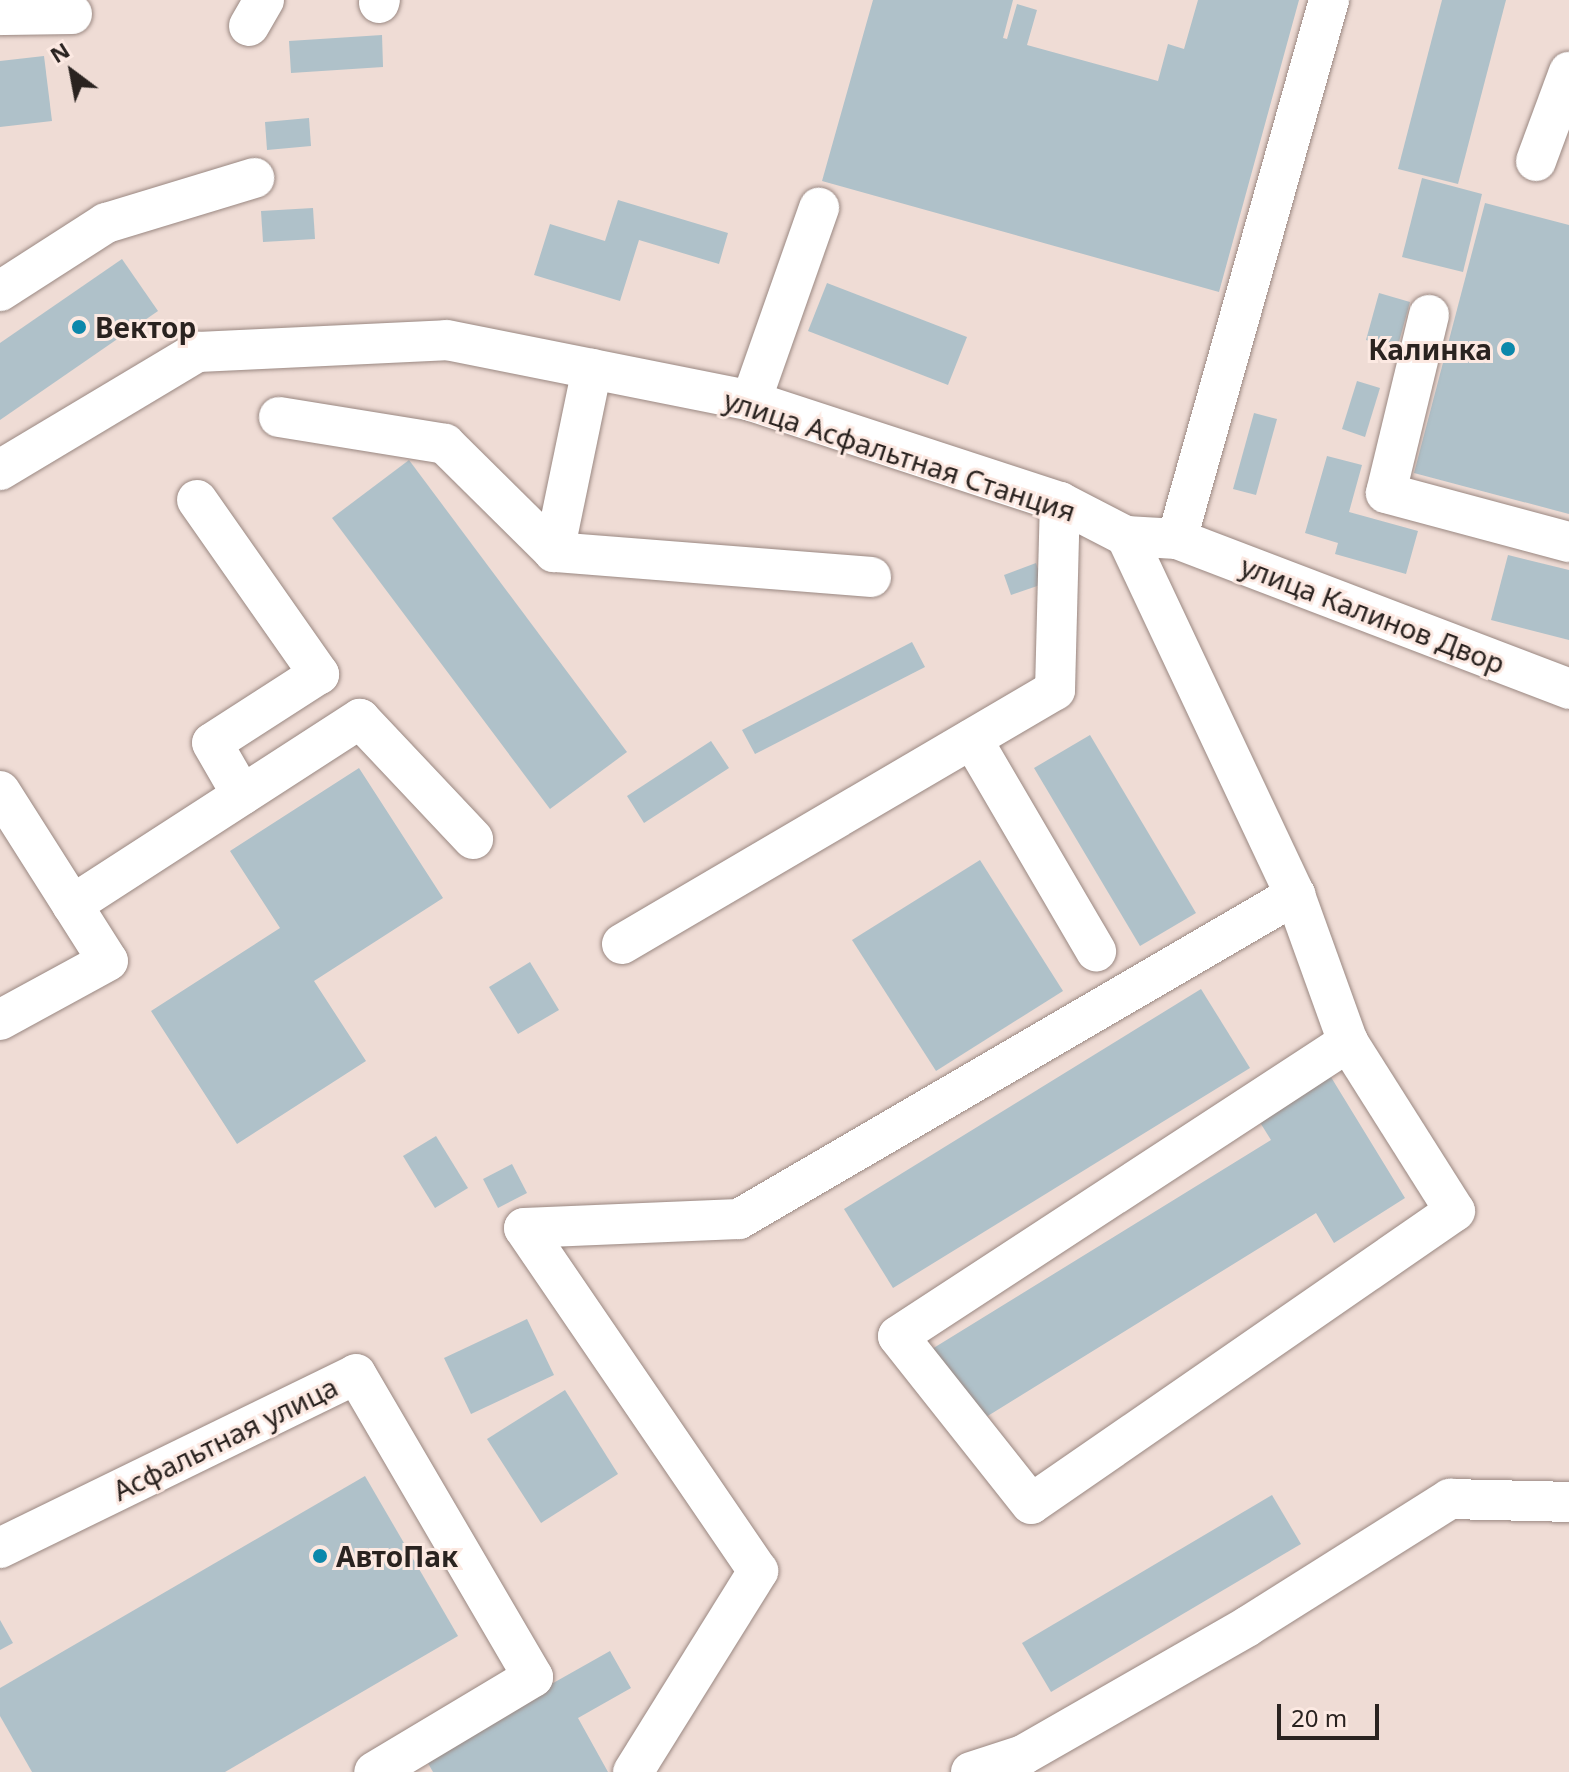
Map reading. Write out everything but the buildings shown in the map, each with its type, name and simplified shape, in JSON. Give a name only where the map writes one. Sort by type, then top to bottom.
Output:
[{"type":"street","points":[[1177,539],[1329,0]]},
{"type":"street","points":[[0,15],[72,14]]},
{"type":"street","points":[[1536,161],[1569,72]]},
{"type":"street","points":[[0,291],[106,223],[254,178]]},
{"type":"street","points":[[751,401],[819,208]]},
{"type":"street","points":[[1429,315],[1386,493],[1569,542]]},
{"type":"street","name":"улица Асфальтная Станция","points":[[0,470],[197,352],[447,340],[751,401],[1060,502],[1126,536],[1177,539]]},
{"type":"street","points":[[554,552],[592,369]]},
{"type":"street","points":[[279,417],[445,444],[554,552],[871,577]]},
{"type":"street","points":[[197,500],[319,674],[212,743],[242,795]]},
{"type":"street","points":[[622,944],[1055,690],[1060,502]]},
{"type":"street","points":[[1126,536],[1295,895],[1348,1042],[1455,1211],[1031,1504],[898,1336],[1348,1042]]},
{"type":"street","name":"улица Калинов Двор","points":[[1177,539],[1569,689]]},
{"type":"street","points":[[72,905],[360,719],[473,839]]},
{"type":"street","points":[[972,739],[1096,951]]},
{"type":"street","points":[[0,791],[108,961],[0,1020]]},
{"type":"street","points":[[633,1772],[758,1571],[524,1228],[739,1219],[1295,895]]},
{"type":"street","name":"Асфальтная улица","points":[[0,1548],[356,1374],[533,1677],[374,1772]]},
{"type":"street","points":[[971,1772],[1028,1763],[1450,1499],[1569,1502]]},
{"type":"place","name":"Вектор","points":[[79,327]]},
{"type":"place","name":"Калинка","points":[[1508,349]]},
{"type":"place","name":"АвтоПак","points":[[320,1556]]}]
